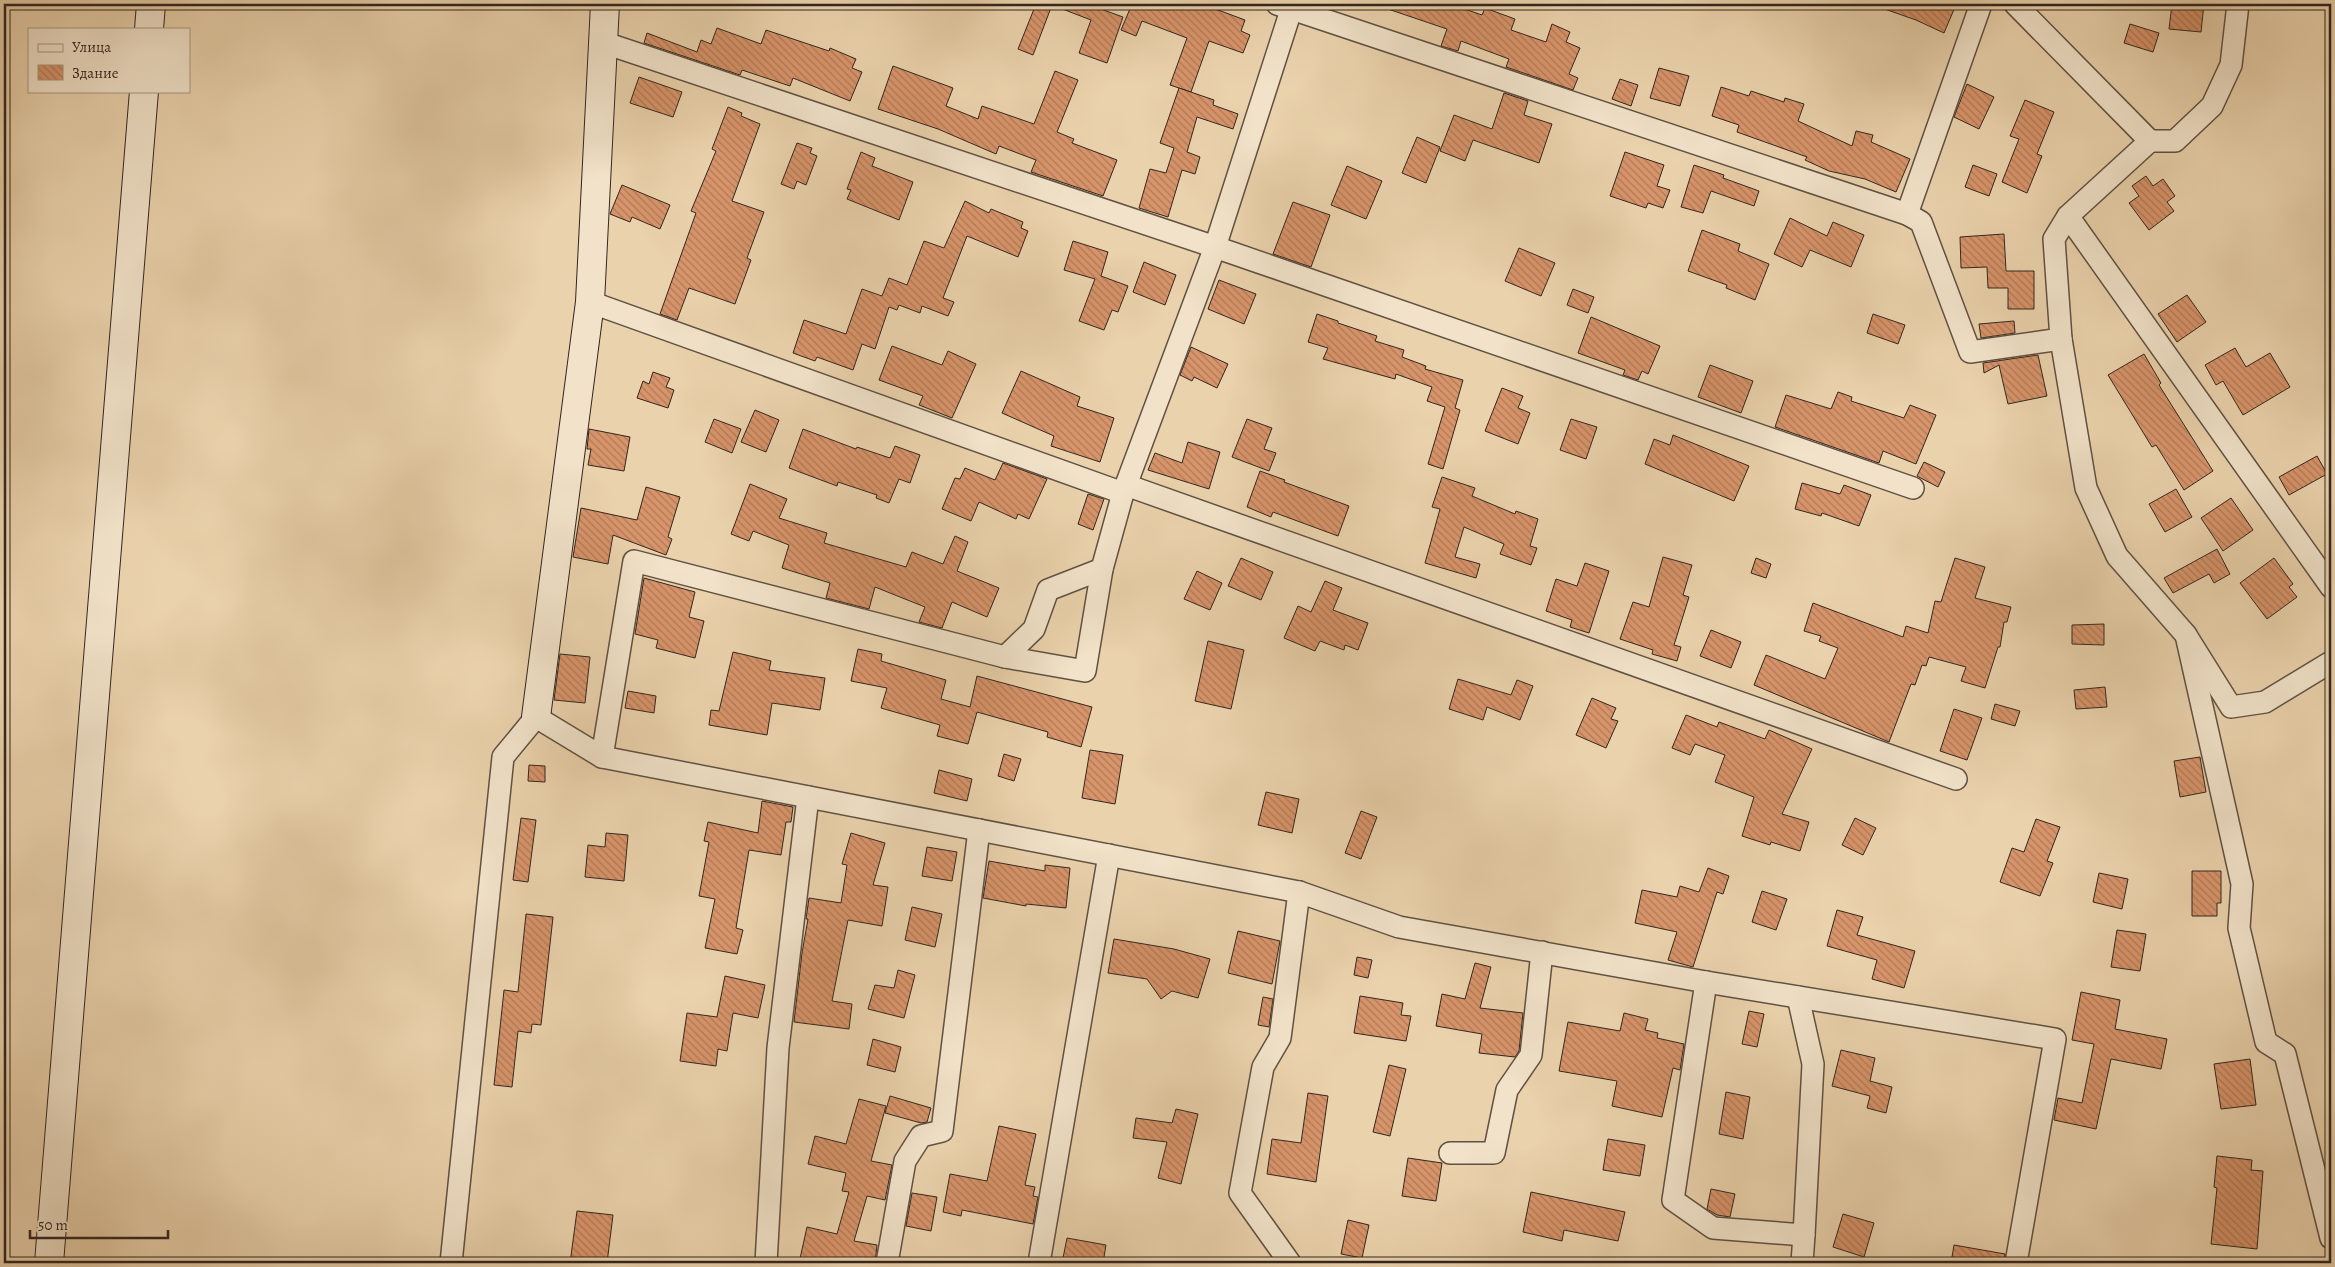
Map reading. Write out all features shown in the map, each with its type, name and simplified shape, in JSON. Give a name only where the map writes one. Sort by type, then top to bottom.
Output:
[{"type":"street","points":[[149,28],[151,4]]},
{"type":"street","points":[[451,1263],[503,757],[536,717],[590,302],[605,4]]},
{"type":"street","points":[[1907,214],[1981,4]]},
{"type":"street","points":[[2015,4],[2150,141]]},
{"type":"street","points":[[2238,4],[2231,65],[2212,106],[2175,141],[2150,141],[2068,216],[2054,239],[2061,339],[2086,488],[2117,556],[2186,635],[2230,708],[2265,702],[2331,662]]},
{"type":"street","points":[[602,757],[634,561],[1005,656],[1085,671],[1102,569],[1125,489],[1215,247],[1287,5],[1907,214],[1921,222],[1970,352],[2061,339]]},
{"type":"street","points":[[602,42],[1215,247],[1913,488]]},
{"type":"street","points":[[49,1263],[144,92]]},
{"type":"street","points":[[2068,216],[2331,587]]},
{"type":"street","points":[[590,302],[1956,779]]},
{"type":"street","points":[[1005,656],[1034,629],[1048,590],[1102,569]]},
{"type":"street","points":[[2186,635],[2242,884],[2239,928],[2266,1042],[2285,1054],[2331,1238]]},
{"type":"street","points":[[536,717],[602,757],[1299,892],[1399,927],[1706,982],[2055,1039],[2016,1263]]},
{"type":"street","points":[[766,1263],[778,1048],[808,797]]},
{"type":"street","points":[[887,1263],[905,1161],[922,1136],[942,1131],[979,830]]},
{"type":"street","points":[[1039,1263],[1109,855]]},
{"type":"street","points":[[1290,1263],[1240,1193],[1263,1068],[1280,1038],[1299,892]]},
{"type":"street","points":[[1450,1153],[1494,1154],[1508,1090],[1531,1055],[1542,952]]},
{"type":"street","points":[[1706,982],[1673,1200],[1713,1228],[1804,1235]]},
{"type":"street","points":[[1798,997],[1813,1064],[1802,1263]]},
{"type":"building","points":[[1036,4],[1087,4],[1123,17],[1107,63],[1079,53],[1091,20],[1052,5],[1033,55],[1018,49]]},
{"type":"building","points":[[1132,4],[1202,4],[1245,20],[1241,31],[1250,35],[1243,53],[1209,41],[1191,92],[1170,85],[1187,38],[1142,21],[1136,36],[1121,30]]},
{"type":"building","points":[[1380,4],[1450,4],[1482,15],[1485,8],[1515,19],[1511,30],[1546,42],[1552,24],[1570,32],[1566,42],[1580,48],[1569,74],[1578,78],[1573,90],[1506,67],[1509,59],[1461,41],[1458,51],[1441,46],[1447,29],[1379,6]]},
{"type":"building","points":[[1877,4],[1947,4],[1955,7],[1944,33],[1916,20],[1876,6]]},
{"type":"building","points":[[2172,4],[2204,4],[2201,32],[2169,29]]},
{"type":"building","points":[[2130,24],[2159,33],[2153,52],[2124,43]]},
{"type":"building","points":[[717,28],[761,44],[766,30],[829,51],[830,48],[856,59],[852,68],[862,72],[850,101],[793,78],[790,86],[742,70],[740,75],[644,43],[647,33],[697,52],[701,40],[711,44]]},
{"type":"building","points":[[893,66],[953,88],[946,106],[978,119],[982,106],[1034,124],[1055,71],[1078,80],[1057,132],[1074,139],[1072,143],[1117,160],[1103,196],[1031,172],[1036,160],[999,146],[996,154],[938,129],[878,109]]},
{"type":"building","points":[[1659,68],[1689,76],[1680,106],[1650,98]]},
{"type":"building","points":[[639,77],[682,92],[673,117],[630,103]]},
{"type":"building","points":[[1620,79],[1638,85],[1631,106],[1612,99]]},
{"type":"building","points":[[1967,84],[1994,97],[1979,129],[1954,117]]},
{"type":"building","points":[[1721,87],[1749,96],[1751,91],[1784,102],[1785,98],[1804,104],[1798,121],[1852,146],[1856,131],[1873,135],[1871,142],[1910,159],[1896,192],[1865,179],[1829,171],[1805,160],[1807,157],[1737,132],[1739,125],[1712,116]]},
{"type":"building","points":[[1179,88],[1214,100],[1213,105],[1238,114],[1233,129],[1197,117],[1187,152],[1200,157],[1195,174],[1182,170],[1168,217],[1139,208],[1150,169],[1166,173],[1174,148],[1160,143]]},
{"type":"building","points":[[1504,93],[1528,101],[1524,115],[1552,124],[1539,163],[1473,140],[1465,161],[1440,151],[1454,115],[1492,129]]},
{"type":"building","points":[[2025,100],[2054,112],[2037,154],[2042,156],[2027,193],[2002,182],[2019,139],[2010,136]]},
{"type":"building","points":[[728,107],[742,113],[741,116],[760,124],[732,201],[764,212],[747,258],[751,260],[735,304],[689,288],[677,320],[660,314],[696,213],[691,211],[716,151],[712,149]]},
{"type":"building","points":[[1417,137],[1440,147],[1426,183],[1402,173]]},
{"type":"building","points":[[797,143],[812,148],[810,153],[817,156],[806,185],[797,181],[794,189],[781,184]]},
{"type":"building","points":[[861,152],[875,158],[872,166],[913,182],[899,220],[847,199],[851,190],[847,189]]},
{"type":"building","points":[[1625,152],[1664,165],[1657,186],[1670,190],[1663,208],[1648,203],[1646,208],[1610,196]]},
{"type":"building","points":[[1694,165],[1724,175],[1723,178],[1759,191],[1754,206],[1711,191],[1703,213],[1681,207]]},
{"type":"building","points":[[1973,165],[1997,174],[1989,196],[1965,187]]},
{"type":"building","points":[[1347,166],[1382,181],[1366,219],[1331,205]]},
{"type":"building","points":[[2146,176],[2153,186],[2163,179],[2175,196],[2167,202],[2174,211],[2149,230],[2129,203],[2139,196],[2132,186]]},
{"type":"building","points":[[622,185],[670,205],[660,229],[632,217],[630,222],[610,214]]},
{"type":"building","points":[[965,201],[989,213],[991,209],[1023,222],[1021,228],[1028,231],[1018,257],[967,236],[943,298],[954,302],[948,316],[922,306],[920,313],[899,305],[897,310],[889,307],[875,349],[862,344],[853,370],[817,357],[815,361],[793,353],[804,320],[846,334],[862,289],[882,296],[889,278],[907,285],[924,241],[944,248]]},
{"type":"building","points":[[1293,202],[1330,215],[1311,267],[1273,254]]},
{"type":"building","points":[[1790,218],[1827,236],[1833,222],[1864,235],[1851,267],[1810,250],[1802,267],[1774,254]]},
{"type":"building","points":[[1702,230],[1740,244],[1738,251],[1769,264],[1755,300],[1726,288],[1727,285],[1688,271]]},
{"type":"building","points":[[2004,234],[2006,271],[2034,271],[2034,309],[2008,309],[2008,288],[1988,288],[1987,267],[1961,268],[1960,237]]},
{"type":"building","points":[[1073,241],[1108,252],[1101,276],[1128,286],[1118,312],[1112,310],[1104,330],[1079,321],[1095,279],[1064,270]]},
{"type":"building","points":[[1519,248],[1555,263],[1541,296],[1505,281]]},
{"type":"building","points":[[1144,262],[1176,275],[1165,305],[1133,292]]},
{"type":"building","points":[[1219,280],[1256,294],[1244,324],[1208,309]]},
{"type":"building","points":[[1573,289],[1594,297],[1588,313],[1567,305]]},
{"type":"building","points":[[2187,295],[2206,322],[2177,342],[2158,314]]},
{"type":"building","points":[[1317,314],[1377,336],[1375,341],[1404,350],[1402,357],[1426,366],[1425,369],[1463,380],[1455,408],[1460,410],[1443,469],[1428,464],[1445,407],[1427,401],[1432,387],[1396,374],[1395,379],[1323,359],[1328,348],[1308,342]]},
{"type":"building","points":[[1873,314],[1905,325],[1898,344],[1867,333]]},
{"type":"building","points":[[1591,317],[1660,346],[1648,374],[1642,371],[1638,380],[1623,375],[1625,370],[1578,353]]},
{"type":"building","points":[[2014,321],[2015,333],[1981,338],[1979,324]]},
{"type":"building","points":[[892,346],[942,365],[948,351],[976,364],[952,418],[919,405],[923,396],[879,380]]},
{"type":"building","points":[[1191,347],[1228,364],[1217,388],[1194,377],[1192,381],[1180,375]]},
{"type":"building","points":[[2235,348],[2246,367],[2270,353],[2290,387],[2243,415],[2223,381],[2216,385],[2205,365]]},
{"type":"building","points":[[2144,354],[2161,383],[2159,385],[2213,471],[2184,490],[2156,445],[2152,447],[2108,375]]},
{"type":"building","points":[[2038,355],[2047,396],[2008,404],[1999,365],[1984,373],[1983,363]]},
{"type":"building","points":[[1710,365],[1753,381],[1741,413],[1698,397]]},
{"type":"building","points":[[1021,371],[1080,397],[1077,406],[1114,418],[1100,462],[1051,446],[1054,436],[1002,413]]},
{"type":"building","points":[[653,372],[670,378],[666,387],[674,390],[668,408],[637,398],[643,381],[649,384]]},
{"type":"building","points":[[1502,388],[1523,396],[1518,408],[1530,413],[1518,444],[1485,431]]},
{"type":"building","points":[[1838,392],[1852,397],[1851,401],[1904,418],[1910,405],[1936,415],[1916,464],[1883,451],[1879,463],[1775,427],[1786,395],[1831,409]]},
{"type":"building","points":[[755,410],[779,420],[766,452],[741,442]]},
{"type":"building","points":[[714,419],[741,429],[732,453],[705,442]]},
{"type":"building","points":[[1247,419],[1272,428],[1264,449],[1276,453],[1269,471],[1232,457]]},
{"type":"building","points":[[1571,419],[1597,427],[1586,459],[1560,450]]},
{"type":"building","points":[[589,429],[630,437],[624,471],[588,465],[591,449],[587,449]]},
{"type":"building","points":[[803,429],[856,449],[857,447],[890,458],[895,446],[920,455],[910,483],[899,479],[889,503],[876,498],[877,495],[838,482],[837,486],[789,468]]},
{"type":"building","points":[[1673,435],[1749,466],[1734,501],[1645,464],[1654,439],[1670,445]]},
{"type":"building","points":[[1188,442],[1220,452],[1209,489],[1148,470],[1155,453],[1182,463]]},
{"type":"building","points":[[2317,456],[2327,474],[2289,495],[2279,477]]},
{"type":"building","points":[[1924,462],[1945,472],[1938,487],[1917,476]]},
{"type":"building","points":[[1003,463],[1047,479],[1029,519],[1018,514],[1016,519],[979,502],[971,521],[942,509],[955,478],[960,479],[965,468],[995,480]]},
{"type":"building","points":[[1260,471],[1349,506],[1338,536],[1273,512],[1271,517],[1247,507]]},
{"type":"building","points":[[1442,477],[1475,488],[1472,496],[1515,514],[1516,511],[1538,519],[1530,546],[1537,548],[1531,565],[1500,554],[1504,544],[1464,527],[1455,557],[1480,564],[1476,578],[1425,563],[1440,509],[1432,507]]},
{"type":"building","points":[[1802,483],[1840,494],[1844,485],[1871,495],[1859,526],[1822,513],[1821,516],[1795,509]]},
{"type":"building","points":[[750,484],[787,499],[779,518],[827,533],[824,543],[906,567],[912,552],[943,564],[955,536],[968,542],[957,571],[999,588],[987,617],[952,602],[942,628],[919,622],[925,607],[875,587],[869,609],[826,598],[830,583],[782,568],[789,545],[753,531],[749,541],[731,534]]},
{"type":"building","points":[[646,487],[680,497],[668,537],[672,539],[666,555],[613,535],[608,564],[573,557],[581,508],[637,520]]},
{"type":"building","points":[[2176,489],[2192,517],[2165,532],[2149,504]]},
{"type":"building","points":[[1088,494],[1104,499],[1093,530],[1078,524]]},
{"type":"building","points":[[2231,498],[2253,530],[2223,551],[2201,518]]},
{"type":"building","points":[[2217,549],[2230,574],[2214,583],[2209,574],[2173,593],[2164,578]]},
{"type":"building","points":[[1663,557],[1692,565],[1683,595],[1689,597],[1674,645],[1681,647],[1677,661],[1652,654],[1653,650],[1620,639],[1633,602],[1649,607]]},
{"type":"building","points":[[1241,558],[1273,572],[1261,600],[1228,586]]},
{"type":"building","points":[[1756,558],[1771,564],[1766,578],[1751,573]]},
{"type":"building","points":[[1955,558],[1985,567],[1975,598],[2011,607],[2007,622],[2004,622],[2000,647],[1998,647],[1985,688],[1961,681],[1966,667],[1929,657],[1926,666],[1922,665],[1915,685],[1911,684],[1889,742],[1754,685],[1766,655],[1825,679],[1838,648],[1819,641],[1821,636],[1804,631],[1813,603],[1903,637],[1906,626],[1928,633],[1935,601],[1941,602]]},
{"type":"building","points":[[2274,558],[2293,584],[2289,587],[2297,597],[2267,619],[2240,583]]},
{"type":"building","points":[[1585,563],[1609,571],[1589,633],[1570,627],[1572,620],[1546,611],[1556,579],[1577,586]]},
{"type":"building","points":[[1197,571],[1222,583],[1210,610],[1184,599]]},
{"type":"building","points":[[644,578],[695,592],[689,617],[704,621],[695,658],[656,648],[658,640],[635,634]]},
{"type":"building","points":[[1325,581],[1342,588],[1333,610],[1368,623],[1358,650],[1345,645],[1344,650],[1320,641],[1315,651],[1284,638],[1298,606],[1311,612]]},
{"type":"building","points":[[2104,624],[2104,645],[2072,644],[2072,625]]},
{"type":"building","points":[[1711,630],[1741,642],[1731,668],[1700,656]]},
{"type":"building","points":[[1208,641],[1244,650],[1231,709],[1195,701]]},
{"type":"building","points":[[858,649],[882,654],[881,661],[946,680],[941,699],[970,707],[977,676],[1092,707],[1081,747],[1047,737],[1048,732],[977,712],[968,744],[937,736],[940,725],[881,708],[887,688],[851,681]]},
{"type":"building","points":[[733,652],[771,661],[769,670],[825,678],[820,710],[772,703],[767,735],[709,725],[711,710],[719,711]]},
{"type":"building","points":[[560,654],[590,657],[585,703],[554,700]]},
{"type":"building","points":[[1458,679],[1511,695],[1517,680],[1533,686],[1520,720],[1487,707],[1483,720],[1449,709]]},
{"type":"building","points":[[2105,687],[2107,707],[2076,709],[2074,690]]},
{"type":"building","points":[[628,691],[656,696],[654,713],[625,708]]},
{"type":"building","points":[[1592,698],[1616,708],[1611,719],[1618,721],[1606,748],[1576,735]]},
{"type":"building","points":[[1995,704],[2020,711],[2015,726],[1991,719]]},
{"type":"building","points":[[1954,709],[1982,718],[1967,760],[1940,751]]},
{"type":"building","points":[[1686,715],[1717,727],[1719,722],[1765,739],[1769,730],[1812,749],[1782,814],[1809,822],[1800,851],[1771,842],[1770,845],[1742,836],[1754,797],[1715,782],[1725,755],[1695,744],[1690,755],[1672,748]]},
{"type":"building","points":[[1090,750],[1123,755],[1115,804],[1082,798]]},
{"type":"building","points":[[1004,754],[1021,759],[1014,781],[998,776]]},
{"type":"building","points":[[2200,757],[2206,792],[2180,797],[2174,761]]},
{"type":"building","points":[[529,765],[545,766],[545,782],[528,781]]},
{"type":"building","points":[[939,770],[972,779],[967,801],[934,793]]},
{"type":"building","points":[[1266,792],[1299,799],[1292,833],[1258,825]]},
{"type":"building","points":[[762,801],[793,807],[791,822],[786,822],[781,855],[749,850],[736,928],[743,930],[737,954],[705,948],[715,899],[699,896],[709,842],[704,841],[708,822],[758,833]]},
{"type":"building","points":[[1361,811],[1377,817],[1361,859],[1345,853]]},
{"type":"building","points":[[521,818],[536,820],[528,882],[513,880]]},
{"type":"building","points":[[1855,818],[1876,828],[1863,855],[1842,845]]},
{"type":"building","points":[[2036,819],[2060,827],[2047,861],[2053,863],[2040,896],[2000,882],[2012,848],[2024,852]]},
{"type":"building","points":[[606,833],[628,835],[624,881],[585,877],[588,845],[605,847]]},
{"type":"building","points":[[851,833],[885,843],[873,885],[888,887],[882,926],[848,920],[832,1001],[852,1004],[849,1029],[794,1022],[808,919],[806,919],[809,898],[841,903],[847,865],[842,864]]},
{"type":"building","points":[[927,847],[957,852],[952,881],[922,876]]},
{"type":"building","points":[[989,861],[1045,871],[1045,865],[1070,868],[1066,908],[1026,904],[1026,906],[983,898]]},
{"type":"building","points":[[1708,868],[1729,876],[1723,894],[1717,892],[1693,967],[1668,960],[1677,932],[1635,923],[1642,890],[1677,897],[1680,886],[1699,892]]},
{"type":"building","points":[[2192,871],[2221,871],[2221,903],[2217,903],[2217,916],[2192,916]]},
{"type":"building","points":[[2099,873],[2128,879],[2122,909],[2093,902]]},
{"type":"building","points":[[1762,891],[1787,899],[1776,930],[1752,922]]},
{"type":"building","points":[[912,907],[942,914],[935,947],[905,940]]},
{"type":"building","points":[[1837,910],[1863,917],[1857,935],[1915,951],[1904,988],[1872,979],[1877,960],[1827,946]]},
{"type":"building","points":[[526,914],[553,917],[541,1025],[532,1024],[531,1033],[518,1031],[512,1087],[494,1085],[504,990],[518,992]]},
{"type":"building","points":[[2117,930],[2146,934],[2140,971],[2111,967]]},
{"type":"building","points":[[1238,931],[1280,941],[1272,984],[1228,973]]},
{"type":"building","points":[[1114,939],[1174,949],[1210,959],[1198,998],[1172,991],[1161,999],[1147,979],[1108,973]]},
{"type":"building","points":[[1357,957],[1372,960],[1368,978],[1354,975]]},
{"type":"building","points":[[1475,963],[1491,967],[1480,1008],[1523,1013],[1519,1051],[1515,1057],[1479,1053],[1482,1034],[1436,1026],[1442,994],[1465,999]]},
{"type":"building","points":[[898,970],[915,975],[904,1018],[868,1009],[875,985],[894,988]]},
{"type":"building","points":[[725,976],[765,985],[758,1018],[733,1013],[727,1051],[718,1049],[716,1066],[680,1061],[687,1013],[717,1017]]},
{"type":"building","points":[[2081,992],[2120,1000],[2115,1029],[2167,1039],[2161,1069],[2111,1059],[2096,1129],[2054,1120],[2058,1098],[2082,1103],[2094,1044],[2072,1040]]},
{"type":"building","points":[[1360,996],[1403,1003],[1401,1015],[1411,1016],[1406,1041],[1354,1033]]},
{"type":"building","points":[[1263,997],[1273,999],[1269,1027],[1258,1025]]},
{"type":"building","points":[[1749,1011],[1764,1014],[1757,1047],[1742,1044]]},
{"type":"building","points":[[1624,1013],[1648,1019],[1645,1030],[1658,1033],[1657,1038],[1684,1044],[1680,1070],[1673,1068],[1662,1117],[1612,1106],[1617,1081],[1559,1071],[1568,1022],[1620,1031]]},
{"type":"building","points":[[873,1039],[901,1047],[895,1072],[867,1065]]},
{"type":"building","points":[[1841,1050],[1875,1058],[1870,1081],[1892,1087],[1886,1113],[1867,1108],[1870,1096],[1832,1086]]},
{"type":"building","points":[[2250,1059],[2256,1105],[2221,1109],[2214,1064]]},
{"type":"building","points":[[1389,1065],[1406,1069],[1390,1136],[1373,1132]]},
{"type":"building","points":[[1726,1092],[1750,1097],[1743,1139],[1719,1134]]},
{"type":"building","points":[[1308,1093],[1328,1096],[1316,1182],[1267,1174],[1272,1139],[1301,1143]]},
{"type":"building","points":[[890,1096],[931,1108],[927,1122],[921,1123],[885,1113]]},
{"type":"building","points":[[859,1099],[886,1106],[871,1161],[892,1165],[885,1200],[867,1196],[854,1241],[877,1245],[875,1263],[799,1263],[807,1227],[837,1234],[849,1192],[842,1191],[846,1173],[808,1164],[815,1136],[846,1144]]},
{"type":"building","points":[[1176,1109],[1198,1114],[1181,1184],[1158,1178],[1167,1142],[1133,1138],[1136,1118],[1172,1123]]},
{"type":"building","points":[[999,1126],[1036,1134],[1025,1185],[1035,1187],[1033,1196],[1038,1197],[1033,1224],[962,1210],[961,1216],[943,1212],[950,1174],[987,1181]]},
{"type":"building","points":[[1608,1139],[1645,1145],[1640,1176],[1603,1170]]},
{"type":"building","points":[[2217,1156],[2252,1160],[2251,1170],[2263,1171],[2257,1249],[2211,1244],[2217,1188],[2214,1187]]},
{"type":"building","points":[[1408,1158],[1442,1163],[1436,1201],[1402,1196]]},
{"type":"building","points":[[1711,1189],[1735,1194],[1730,1217],[1717,1215],[1707,1209]]},
{"type":"building","points":[[1531,1192],[1625,1212],[1618,1241],[1564,1230],[1562,1241],[1523,1232]]},
{"type":"building","points":[[912,1193],[937,1197],[931,1231],[906,1226]]},
{"type":"building","points":[[577,1211],[613,1215],[607,1263],[570,1263]]},
{"type":"building","points":[[1843,1214],[1874,1223],[1864,1257],[1833,1247]]},
{"type":"building","points":[[1348,1220],[1369,1225],[1362,1258],[1341,1254]]},
{"type":"building","points":[[1067,1238],[1106,1245],[1103,1263],[1062,1263]]},
{"type":"building","points":[[1954,1245],[2005,1254],[2004,1263],[1951,1263]]}]
